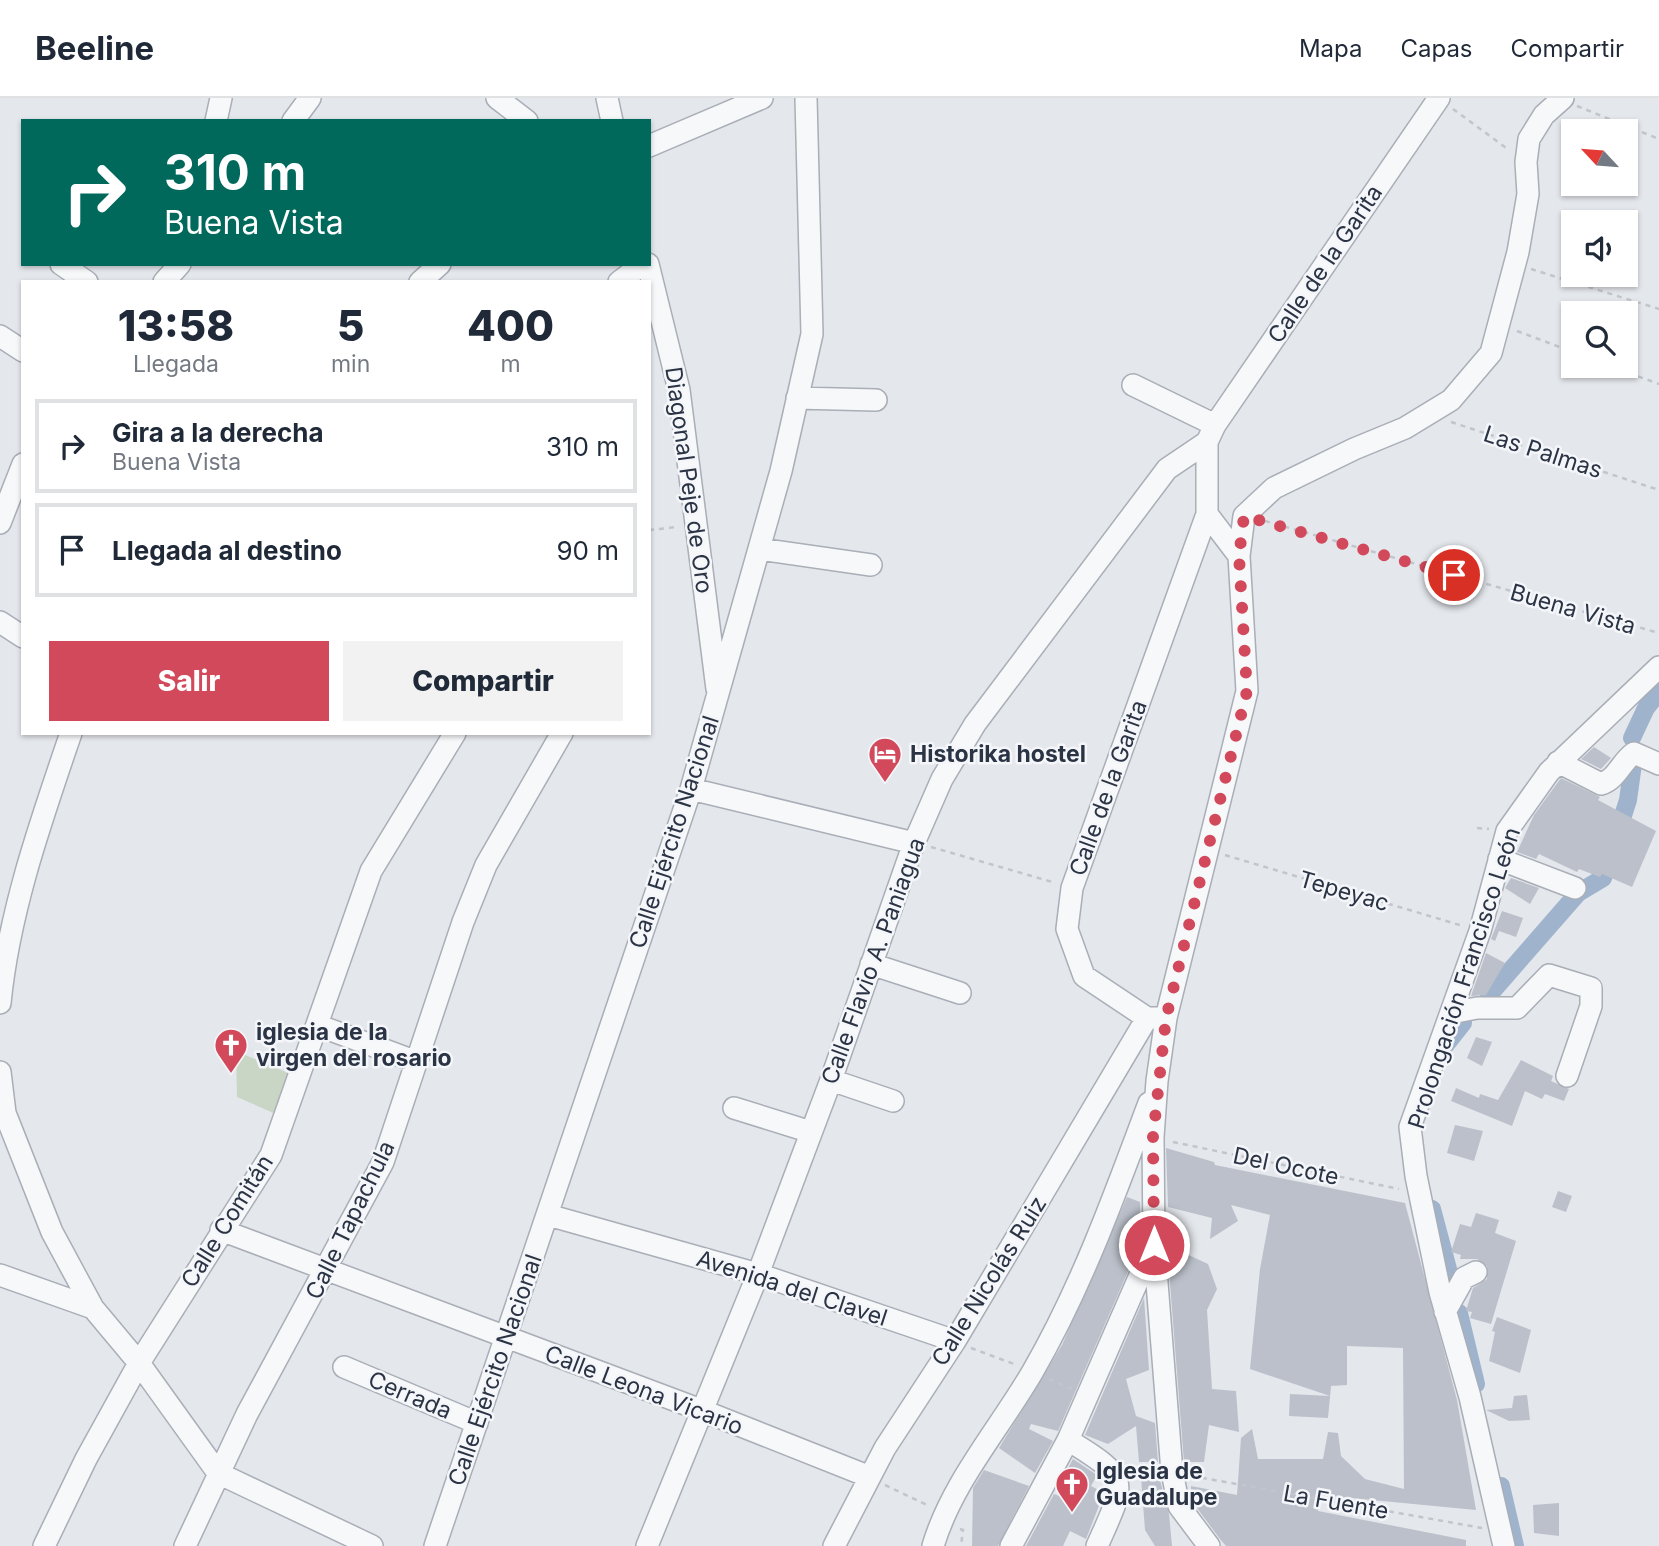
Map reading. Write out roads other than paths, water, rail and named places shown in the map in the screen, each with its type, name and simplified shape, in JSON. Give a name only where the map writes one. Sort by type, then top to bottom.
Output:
[{"type":"street","points":[[216,119],[221,98]]},
{"type":"street","points":[[294,119],[310,98]]},
{"type":"street","points":[[497,98],[524,119]]},
{"type":"street","points":[[607,98],[612,119]]},
{"type":"street","points":[[651,145],[762,98]]},
{"type":"street","name":"Calle Ejército Nacional","points":[[435,1546],[691,789],[760,549],[811,334],[806,98]]},
{"type":"street","name":"Calle de la Garita","points":[[1157,1018],[1084,976],[1067,929],[1072,888],[1207,514],[1211,433],[1439,98]]},
{"type":"street","points":[[1209,1546],[1179,1506],[1172,1472],[1154,1245],[1153,1137],[1157,1081],[1157,1018],[1208,849],[1247,691],[1239,556],[1245,514],[1274,488],[1330,460],[1405,428],[1451,400],[1491,353],[1515,263],[1528,194],[1526,162],[1529,139],[1544,115],[1562,99]]},
{"type":"street","points":[[64,266],[84,280]]},
{"type":"street","points":[[166,280],[178,266]]},
{"type":"street","points":[[422,280],[438,266]]},
{"type":"street","points":[[622,280],[642,266]]},
{"type":"street","name":"Diagonal Peje de Oro","points":[[651,286],[679,390],[718,698]]},
{"type":"street","points":[[0,337],[21,350]]},
{"type":"street","points":[[1133,385],[1211,433]]},
{"type":"street","points":[[797,398],[876,400]]},
{"type":"street","name":"Calle Flavio A. Paniagua","points":[[647,1546],[758,1274],[831,1080],[914,843],[942,779],[975,724],[1167,469],[1211,433]]},
{"type":"street","points":[[0,523],[21,469]]},
{"type":"street","points":[[1207,514],[1239,556]]},
{"type":"street","points":[[760,549],[871,565]]},
{"type":"street","points":[[0,622],[21,636]]},
{"type":"street","name":"Prolongación Francisco León","points":[[1502,1539],[1470,1396],[1446,1311],[1420,1194],[1410,1127],[1480,931],[1507,831],[1558,762],[1659,667]]},
{"type":"street","points":[[0,1003],[3,972],[21,893],[70,735]]},
{"type":"street","name":"Calle Comitán","points":[[44,1546],[86,1458],[139,1363],[271,1155],[371,871],[454,735]]},
{"type":"street","name":"Calle Tapachula","points":[[185,1546],[218,1473],[383,1162],[463,922],[486,865],[561,735]]},
{"type":"street","points":[[1558,762],[1601,784],[1610,781],[1625,759],[1634,753],[1659,764]]},
{"type":"street","points":[[691,789],[914,843]]},
{"type":"street","points":[[1499,859],[1575,888]]},
{"type":"street","points":[[871,964],[960,993]]},
{"type":"street","points":[[1451,1013],[1517,1008],[1549,975],[1591,988],[1591,1006],[1567,1076]]},
{"type":"street","name":"Calle Nicolás Ruiz","points":[[834,1546],[923,1385],[955,1341],[1157,1018]]},
{"type":"street","points":[[317,1025],[417,1062]]},
{"type":"street","points":[[0,1072],[5,1113],[52,1232],[93,1308],[139,1363],[218,1473],[372,1546]]},
{"type":"street","points":[[831,1080],[893,1101]]},
{"type":"street","points":[[933,1546],[945,1514],[1033,1371],[1097,1242],[1157,1081]]},
{"type":"street","points":[[734,1108],[811,1132]]},
{"type":"street","name":"Avenida del Clavel","points":[[548,1216],[758,1274],[955,1341]]},
{"type":"street","name":"Calle Leona Vicario","points":[[221,1230],[701,1410],[870,1477]]},
{"type":"street","points":[[1011,1546],[1068,1440],[1154,1245]]},
{"type":"street","points":[[1446,1311],[1464,1278],[1476,1272]]},
{"type":"street","points":[[0,1275],[93,1308]]},
{"type":"street","name":"Cerrada","points":[[344,1367],[477,1423]]},
{"type":"street","points":[[1068,1440],[1106,1463],[1114,1470],[1118,1483],[1116,1507],[1097,1546]]},
{"type":"waterway","points":[[1632,738],[1646,708],[1659,692]]},
{"type":"waterway","points":[[1489,995],[1578,893],[1603,878],[1628,800],[1633,764]]},
{"type":"waterway","points":[[1444,1047],[1463,1023]]},
{"type":"waterway","points":[[1432,1209],[1452,1284]]},
{"type":"waterway","points":[[1459,1313],[1476,1384]]},
{"type":"waterway","points":[[1501,1486],[1515,1546]]},
{"type":"place","name":"Historika hostel","points":[[885,784]]},
{"type":"place","name":"iglesia de la virgen del rosario","points":[[231,1075]]},
{"type":"place","name":"Iglesia de Guadalupe","points":[[1072,1514]]}]
